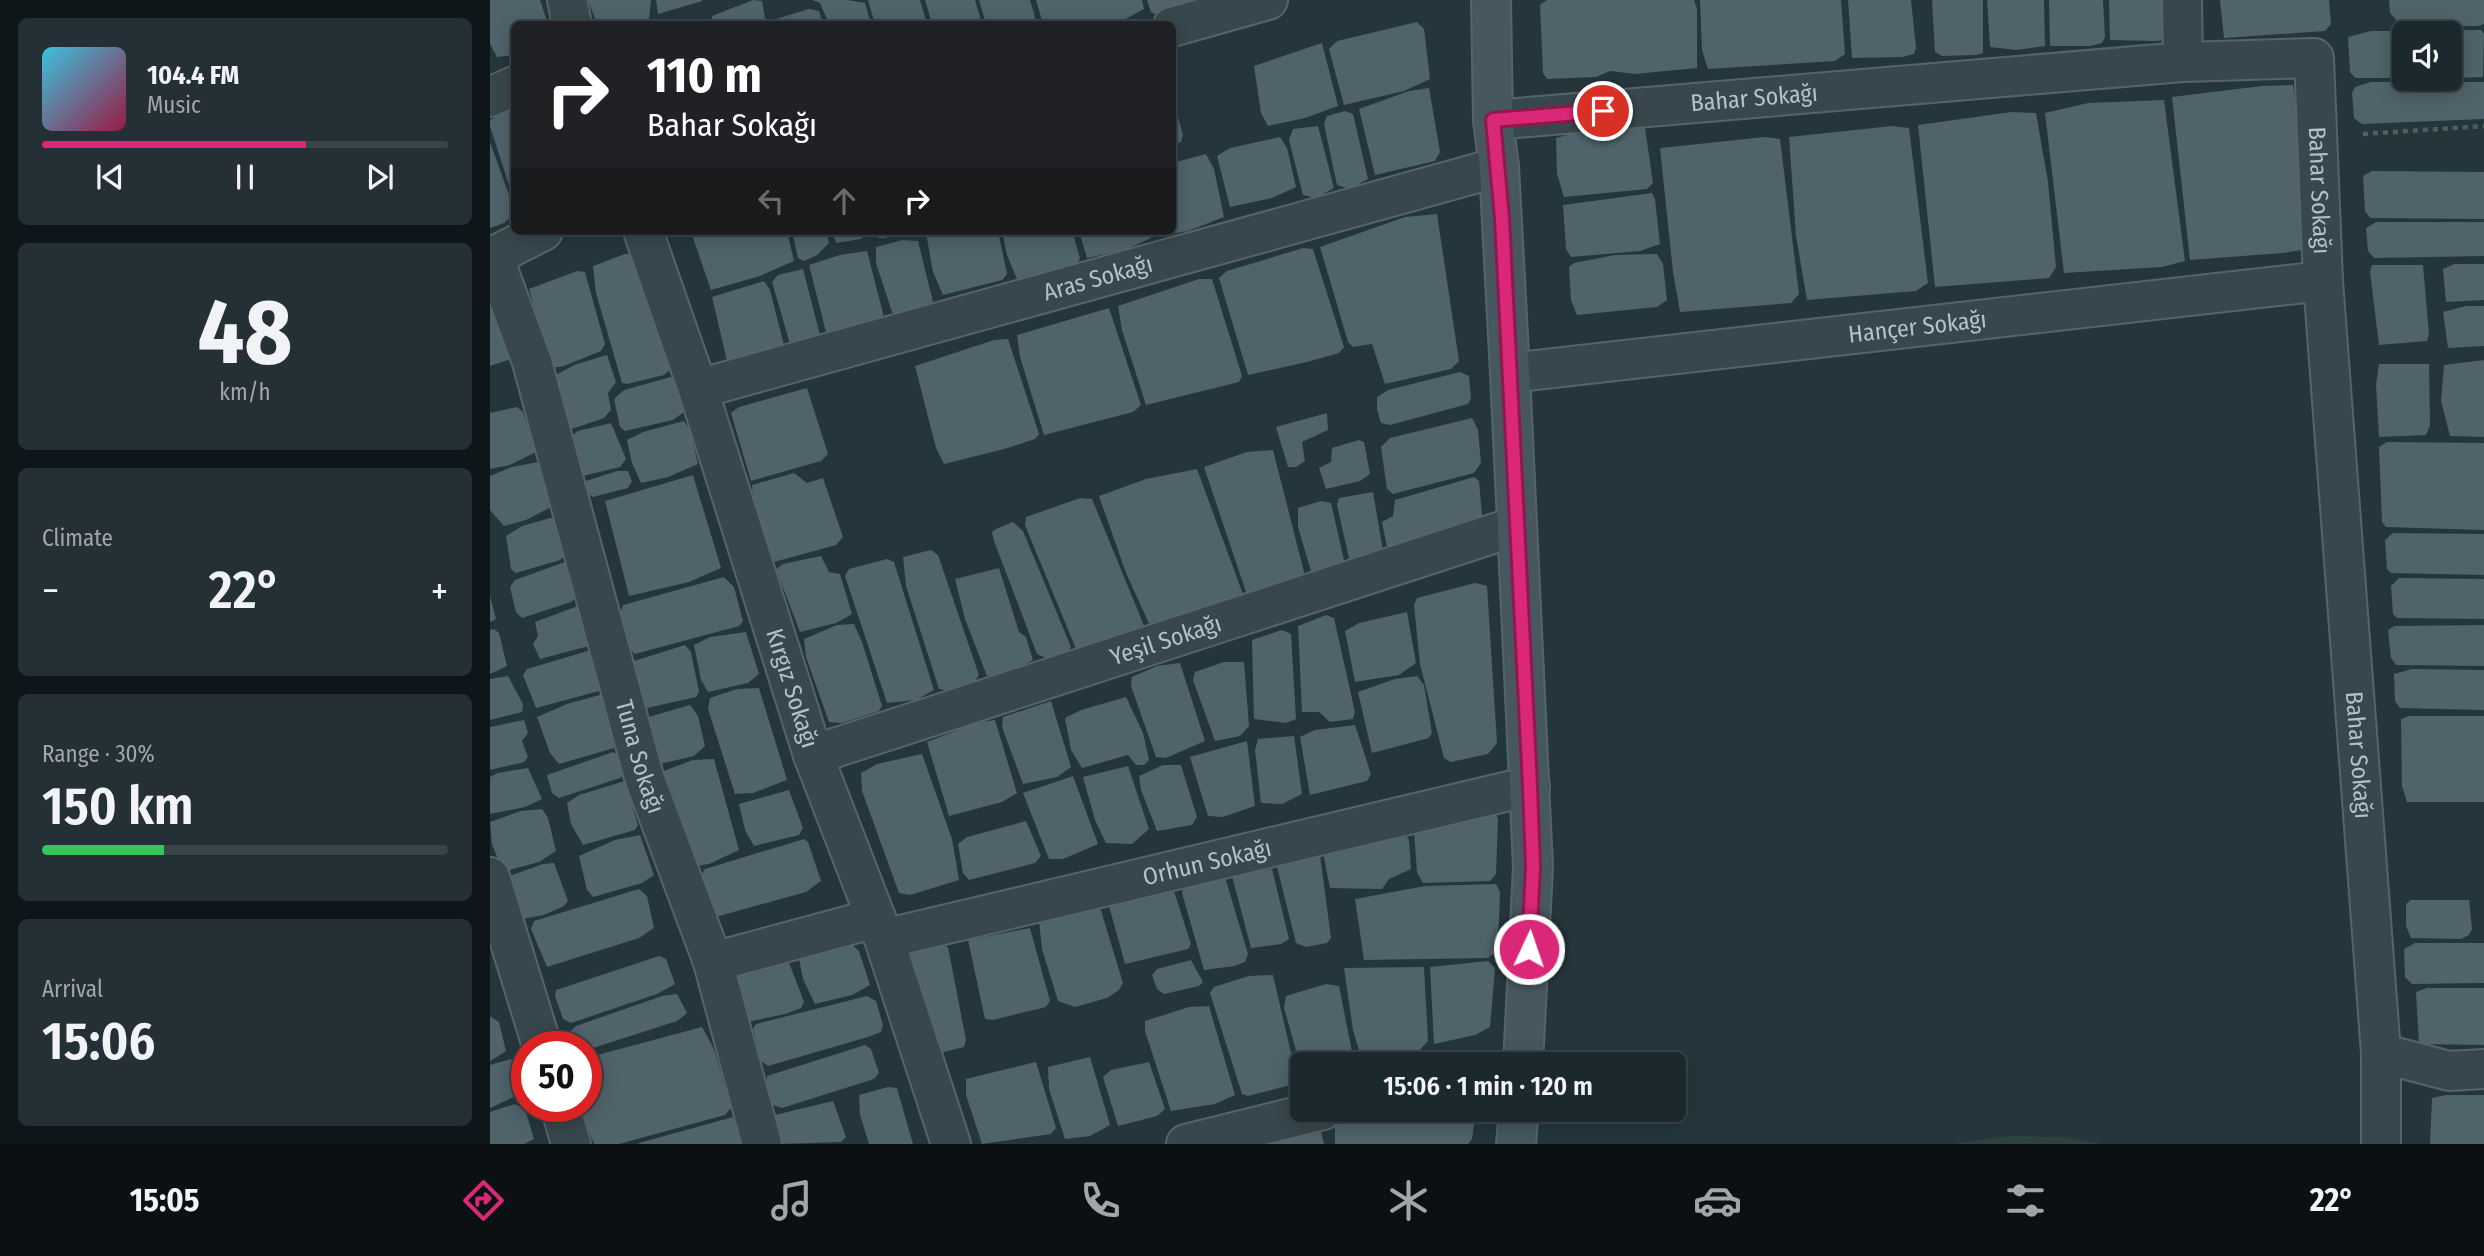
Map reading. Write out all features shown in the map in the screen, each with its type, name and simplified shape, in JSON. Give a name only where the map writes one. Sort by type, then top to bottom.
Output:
[{"type":"main road","points":[[1491,0],[1493,120],[1499,167],[1533,867],[1518,1052]]},
{"type":"main road","points":[[1516,1144],[1518,1122]]},
{"type":"street","points":[[567,0],[571,21]]},
{"type":"street","points":[[1176,26],[1268,0]]},
{"type":"street","points":[[2182,0],[2183,62]]},
{"type":"street","name":"Bahar Sokağı","points":[[1493,120],[2183,62],[2314,58],[2323,281],[2381,1053],[2381,1144]]},
{"type":"street","points":[[490,97],[511,87]]},
{"type":"street","name":"Aras Sokağı","points":[[698,389],[1499,167]]},
{"type":"street","points":[[492,257],[535,235]]},
{"type":"street","name":"Kırgız Sokağı","points":[[644,235],[698,389],[813,755],[880,928],[951,1144]]},
{"type":"street","name":"Tuna Sokağı","points":[[492,257],[532,362],[644,777],[713,962],[762,1144]]},
{"type":"street","name":"Hançer Sokağı","points":[[1510,373],[2323,281]]},
{"type":"street","name":"Yeşil Sokağı","points":[[813,755],[1517,526]]},
{"type":"street","name":"Orhun Sokağı","points":[[713,962],[1530,786]]},
{"type":"street","points":[[490,877],[537,1031]]},
{"type":"street","points":[[2381,1053],[2449,1071],[2484,1069]]},
{"type":"street","points":[[1186,1144],[1290,1118]]},
{"type":"street","points":[[565,1122],[571,1144]]},
{"type":"path","points":[[2318,137],[2484,126]]},
{"type":"green space","points":[[2010,1136],[2063,1137],[2101,1144],[1953,1144]]},
{"type":"building","points":[[490,0],[540,0],[547,21],[511,21],[511,55],[497,57],[490,44]]},
{"type":"building","points":[[588,0],[651,0],[649,19],[646,21],[596,21]]},
{"type":"building","points":[[656,0],[702,0],[702,1],[658,14]]},
{"type":"building","points":[[753,0],[762,1],[765,21],[711,21],[712,16]]},
{"type":"building","points":[[812,0],[865,3],[870,21],[828,21],[820,3]]},
{"type":"building","points":[[868,0],[920,0],[926,21],[874,21]]},
{"type":"building","points":[[925,0],[975,0],[981,21],[931,21]]},
{"type":"building","points":[[979,0],[1030,0],[1036,21],[985,21]]},
{"type":"building","points":[[1036,0],[1142,0],[1144,9],[1122,21],[1042,21]]},
{"type":"building","points":[[1147,0],[1195,0],[1179,10],[1159,16],[1151,12]]},
{"type":"building","points":[[1547,0],[1694,0],[1697,9],[1697,68],[1635,74],[1610,71],[1596,77],[1547,79],[1543,73],[1540,5]]},
{"type":"building","points":[[1700,0],[1841,0],[1845,54],[1835,61],[1708,69],[1702,50]]},
{"type":"building","points":[[1848,0],[1911,0],[1916,48],[1914,54],[1902,57],[1852,58]]},
{"type":"building","points":[[1932,0],[1983,0],[1983,53],[1942,56],[1935,52]]},
{"type":"building","points":[[1987,0],[2044,0],[2045,46],[2017,50],[1990,47]]},
{"type":"building","points":[[2049,0],[2103,0],[2105,37],[2102,43],[2090,46],[2050,46]]},
{"type":"building","points":[[2109,0],[2168,0],[2168,39],[2110,40]]},
{"type":"building","points":[[2220,0],[2329,0],[2331,24],[2325,31],[2224,38]]},
{"type":"building","points":[[2389,0],[2484,0],[2484,24],[2478,26],[2462,26],[2462,21],[2397,21],[2390,13]]},
{"type":"building","points":[[809,9],[819,11],[822,21],[776,21]]},
{"type":"building","points":[[1417,22],[1424,29],[1430,79],[1404,91],[1344,105],[1329,49],[1337,41]]},
{"type":"building","points":[[2462,30],[2481,30],[2484,34],[2483,77],[2462,78]]},
{"type":"building","points":[[2371,31],[2392,31],[2392,78],[2355,78],[2350,72],[2348,37]]},
{"type":"building","points":[[1322,43],[1338,106],[1305,118],[1268,126],[1261,113],[1254,66]]},
{"type":"building","points":[[2371,82],[2392,82],[2392,91],[2462,91],[2462,82],[2484,82],[2484,119],[2362,124],[2354,118],[2352,93],[2355,87]]},
{"type":"building","points":[[2293,85],[2312,244],[2307,249],[2283,253],[2190,260],[2172,97]]},
{"type":"building","points":[[1429,88],[1440,152],[1435,161],[1375,175],[1359,109],[1409,91]]},
{"type":"building","points":[[2164,100],[2185,261],[2162,267],[2064,273],[2045,113],[2088,103]]},
{"type":"building","points":[[511,109],[511,189],[490,126],[490,120]]},
{"type":"building","points":[[1176,110],[1183,135],[1181,142],[1176,144]]},
{"type":"building","points":[[1345,111],[1353,114],[1368,179],[1349,189],[1337,185],[1324,124],[1327,116]]},
{"type":"building","points":[[2012,112],[2036,113],[2048,182],[2056,267],[2049,278],[1935,287],[1918,125]]},
{"type":"building","points":[[1318,126],[1334,188],[1316,198],[1303,195],[1289,140],[1293,129]]},
{"type":"building","points":[[1892,126],[1909,128],[1928,283],[1916,291],[1807,300],[1796,236],[1789,137]]},
{"type":"building","points":[[1645,128],[1653,183],[1647,189],[1564,197],[1557,174],[1556,138],[1581,131]]},
{"type":"building","points":[[1280,137],[1287,148],[1296,187],[1272,198],[1230,207],[1217,156],[1230,148]]},
{"type":"building","points":[[1765,137],[1780,139],[1799,294],[1791,303],[1680,312],[1673,272],[1660,148]]},
{"type":"building","points":[[490,142],[511,201],[511,217],[504,223],[490,228]]},
{"type":"building","points":[[1206,154],[1214,169],[1224,217],[1176,233],[1176,162]]},
{"type":"building","points":[[2372,171],[2484,172],[2484,219],[2370,218],[2365,211],[2363,176]]},
{"type":"building","points":[[1652,193],[1660,244],[1640,251],[1571,257],[1566,249],[1563,205]]},
{"type":"building","points":[[1437,214],[1459,361],[1451,369],[1385,384],[1372,344],[1353,347],[1348,342],[1320,247],[1405,217]]},
{"type":"building","points":[[2376,222],[2484,222],[2484,256],[2374,258],[2368,251],[2366,228]]},
{"type":"building","points":[[692,235],[788,235],[794,261],[760,276],[711,290]]},
{"type":"building","points":[[793,235],[827,235],[829,243],[817,255],[804,261],[798,258]]},
{"type":"building","points":[[833,235],[865,235],[861,239],[836,243]]},
{"type":"building","points":[[877,235],[890,235],[886,238],[878,238]]},
{"type":"building","points":[[926,235],[999,235],[1007,274],[1002,280],[943,295],[933,272]]},
{"type":"building","points":[[1003,235],[1073,235],[1080,258],[1077,264],[1017,279],[1007,255]]},
{"type":"building","points":[[1080,235],[1150,235],[1151,238],[1125,250],[1087,258]]},
{"type":"building","points":[[902,240],[918,241],[933,302],[915,311],[893,315],[876,263],[876,247]]},
{"type":"building","points":[[1303,248],[1313,249],[1344,347],[1339,353],[1248,375],[1219,278],[1227,271]]},
{"type":"building","points":[[867,251],[885,321],[828,340],[809,265],[840,255]]},
{"type":"building","points":[[625,254],[642,254],[673,367],[664,375],[627,384],[622,383],[596,293],[593,266]]},
{"type":"building","points":[[1657,254],[1663,264],[1667,300],[1657,307],[1577,315],[1571,300],[1569,267],[1574,263],[1615,255]]},
{"type":"building","points":[[2454,264],[2484,264],[2484,300],[2446,302],[2443,269]]},
{"type":"building","points":[[2372,265],[2423,265],[2429,334],[2427,341],[2379,345],[2370,272]]},
{"type":"building","points":[[803,269],[820,335],[790,344],[772,282],[778,275]]},
{"type":"building","points":[[577,271],[585,272],[605,344],[601,351],[564,366],[551,368],[529,289]]},
{"type":"building","points":[[1199,279],[1212,279],[1242,376],[1239,382],[1146,405],[1122,330],[1118,306]]},
{"type":"building","points":[[764,281],[770,290],[785,349],[728,365],[712,297]]},
{"type":"building","points":[[499,305],[518,352],[508,360],[490,366],[490,308]]},
{"type":"building","points":[[2466,306],[2484,306],[2484,346],[2448,348],[2443,312]]},
{"type":"building","points":[[1109,308],[1141,405],[1133,412],[1044,435],[1020,357],[1017,335]]},
{"type":"building","points":[[1008,339],[1039,434],[1035,439],[1004,449],[944,464],[936,448],[915,366],[994,340]]},
{"type":"building","points":[[607,355],[616,382],[608,393],[611,410],[604,418],[569,430],[554,376],[574,365]]},
{"type":"building","points":[[2484,360],[2484,437],[2450,436],[2441,401],[2444,365]]},
{"type":"building","points":[[2379,364],[2429,364],[2430,425],[2426,435],[2379,437],[2376,384]]},
{"type":"building","points":[[1460,372],[1469,376],[1471,399],[1468,404],[1390,425],[1381,423],[1377,397],[1388,390]]},
{"type":"building","points":[[671,377],[676,381],[684,412],[673,420],[625,431],[620,427],[614,399],[624,390]]},
{"type":"building","points":[[807,388],[828,454],[821,461],[751,481],[731,413],[739,407]]},
{"type":"building","points":[[517,407],[523,412],[536,452],[510,465],[490,469],[490,413]]},
{"type":"building","points":[[1327,413],[1328,430],[1302,442],[1305,461],[1296,467],[1288,467],[1276,427]]},
{"type":"building","points":[[1472,418],[1478,430],[1481,463],[1474,473],[1393,494],[1387,489],[1381,447],[1390,438]]},
{"type":"building","points":[[684,421],[690,430],[698,464],[668,477],[641,483],[632,463],[627,440],[643,432]]},
{"type":"building","points":[[611,423],[626,459],[620,467],[583,476],[573,456],[570,437],[578,431]]},
{"type":"building","points":[[1359,440],[1364,442],[1370,474],[1360,481],[1326,489],[1319,468],[1331,462],[1332,448]]},
{"type":"building","points":[[2387,442],[2484,443],[2484,530],[2386,527],[2382,522],[2379,447]]},
{"type":"building","points":[[1273,450],[1306,580],[1247,595],[1204,467],[1247,452]]},
{"type":"building","points":[[538,462],[543,469],[553,506],[526,520],[504,526],[490,510],[490,476],[512,467]]},
{"type":"building","points":[[1197,469],[1244,597],[1151,628],[1126,573],[1099,496],[1146,479]]},
{"type":"building","points":[[617,471],[628,471],[632,481],[628,488],[593,497],[583,490],[586,481]]},
{"type":"building","points":[[794,473],[807,483],[823,478],[843,537],[836,545],[774,562],[753,505],[752,485]]},
{"type":"building","points":[[693,475],[721,568],[689,582],[629,596],[605,501]]},
{"type":"building","points":[[1474,477],[1479,481],[1483,526],[1388,552],[1382,522],[1393,516],[1395,500]]},
{"type":"building","points":[[1373,492],[1384,557],[1351,567],[1337,505],[1339,498]]},
{"type":"building","points":[[1080,498],[1092,499],[1145,628],[1076,649],[1025,525],[1026,517]]},
{"type":"building","points":[[1321,501],[1331,503],[1346,569],[1313,578],[1298,527],[1298,508]]},
{"type":"building","points":[[554,517],[559,522],[567,554],[560,560],[516,573],[511,569],[506,536],[522,526]]},
{"type":"building","points":[[1013,522],[1023,531],[1071,647],[1067,654],[1050,660],[1037,654],[994,541],[992,532]]},
{"type":"building","points":[[2393,533],[2484,534],[2484,575],[2391,573],[2387,569],[2385,540]]},
{"type":"building","points":[[931,550],[938,555],[979,675],[975,681],[946,690],[939,689],[906,586],[903,557]]},
{"type":"building","points":[[821,556],[829,572],[840,574],[852,614],[836,623],[800,632],[776,569],[783,564]]},
{"type":"building","points":[[887,559],[894,562],[934,690],[916,700],[887,703],[845,576],[849,569]]},
{"type":"building","points":[[565,562],[573,571],[578,596],[571,602],[522,618],[516,612],[510,587],[515,580]]},
{"type":"building","points":[[999,568],[1019,632],[1026,637],[1033,660],[1013,671],[987,676],[965,619],[955,579]]},
{"type":"building","points":[[724,577],[734,587],[743,621],[739,626],[635,654],[629,649],[619,616],[623,605]]},
{"type":"building","points":[[2399,578],[2484,579],[2484,619],[2397,618],[2393,614],[2391,586]]},
{"type":"building","points":[[1475,583],[1487,586],[1497,743],[1488,754],[1451,762],[1444,758],[1420,664],[1414,605],[1417,598]]},
{"type":"building","points":[[490,596],[496,619],[490,622]]},
{"type":"building","points":[[578,606],[589,646],[540,659],[533,644],[538,636],[535,622]]},
{"type":"building","points":[[1407,612],[1416,663],[1399,675],[1355,682],[1345,631],[1359,623]]},
{"type":"building","points":[[1326,615],[1334,618],[1355,712],[1353,719],[1330,722],[1319,712],[1302,712],[1298,626]]},
{"type":"building","points":[[854,624],[882,706],[879,711],[842,723],[829,722],[806,657],[804,639],[837,625]]},
{"type":"building","points":[[2484,625],[2484,666],[2396,665],[2391,658],[2388,630],[2395,626]]},
{"type":"building","points":[[494,629],[499,633],[507,666],[490,674],[490,630]]},
{"type":"building","points":[[1282,630],[1291,634],[1296,719],[1286,723],[1254,719],[1252,640]]},
{"type":"building","points":[[746,632],[759,674],[748,683],[708,692],[701,680],[694,645],[710,637]]},
{"type":"building","points":[[685,645],[691,652],[699,692],[696,697],[647,708],[637,688],[634,661]]},
{"type":"building","points":[[591,650],[602,685],[599,691],[536,708],[523,675],[527,669]]},
{"type":"building","points":[[1224,662],[1244,662],[1249,726],[1240,736],[1215,741],[1193,680],[1195,672]]},
{"type":"building","points":[[1180,663],[1205,741],[1166,758],[1156,757],[1131,686],[1132,677],[1157,666]]},
{"type":"building","points":[[2412,669],[2484,670],[2484,710],[2400,708],[2395,701],[2394,674]]},
{"type":"building","points":[[508,676],[523,704],[522,712],[490,720],[490,679]]},
{"type":"building","points":[[1417,676],[1424,685],[1432,733],[1429,738],[1372,753],[1358,692],[1395,679]]},
{"type":"building","points":[[759,688],[787,780],[753,793],[735,794],[708,709],[710,698],[737,689]]},
{"type":"building","points":[[603,694],[617,743],[614,748],[559,764],[550,753],[537,717],[567,704]]},
{"type":"building","points":[[1126,697],[1143,733],[1149,760],[1144,765],[1136,765],[1128,755],[1082,768],[1071,750],[1065,718],[1081,710]]},
{"type":"building","points":[[1051,701],[1071,767],[1057,777],[1023,784],[1002,727],[1003,717]]},
{"type":"building","points":[[690,705],[698,716],[705,746],[694,756],[660,764],[645,718]]},
{"type":"building","points":[[2409,716],[2484,716],[2484,802],[2407,802],[2402,786],[2401,719]]},
{"type":"building","points":[[524,720],[528,733],[522,741],[528,757],[524,762],[490,770],[490,727]]},
{"type":"building","points":[[995,720],[1017,793],[1002,802],[949,816],[927,742],[976,723]]},
{"type":"building","points":[[1355,725],[1371,774],[1367,781],[1310,795],[1300,737],[1315,730]]},
{"type":"building","points":[[1294,736],[1302,794],[1282,804],[1261,803],[1255,750],[1258,739]]},
{"type":"building","points":[[1247,741],[1255,806],[1223,817],[1208,816],[1190,757]]},
{"type":"building","points":[[613,752],[621,756],[625,773],[620,778],[559,798],[552,793],[547,775]]},
{"type":"building","points":[[922,754],[952,839],[959,880],[910,895],[899,893],[862,791],[861,773],[877,764]]},
{"type":"building","points":[[714,759],[739,850],[709,864],[687,867],[661,772],[693,760]]},
{"type":"building","points":[[1163,765],[1181,765],[1197,817],[1192,825],[1157,831],[1141,790],[1139,776]]},
{"type":"building","points":[[1128,766],[1149,829],[1132,844],[1106,843],[1095,820],[1083,777]]},
{"type":"building","points":[[528,768],[542,799],[525,807],[490,814],[490,777]]},
{"type":"building","points":[[1073,776],[1098,844],[1063,859],[1049,859],[1023,793]]},
{"type":"building","points":[[625,781],[638,825],[635,830],[583,845],[571,824],[567,803],[579,795]]},
{"type":"building","points":[[789,790],[803,828],[799,835],[754,846],[745,830],[739,804]]},
{"type":"building","points":[[542,809],[548,818],[556,851],[539,862],[503,872],[492,844],[490,822],[521,811]]},
{"type":"building","points":[[1494,810],[1498,819],[1496,874],[1490,881],[1423,883],[1417,872],[1414,831]]},
{"type":"building","points":[[1026,821],[1041,856],[1035,863],[969,880],[963,873],[958,844],[967,837]]},
{"type":"building","points":[[1402,829],[1409,840],[1411,869],[1389,879],[1382,889],[1330,888],[1324,858],[1326,844]]},
{"type":"building","points":[[640,835],[654,875],[642,883],[593,897],[587,890],[579,856],[615,840]]},
{"type":"building","points":[[804,839],[808,842],[821,881],[806,892],[719,916],[710,908],[700,877],[705,869]]},
{"type":"building","points":[[1320,855],[1331,938],[1327,943],[1306,947],[1296,943],[1277,867],[1281,861]]},
{"type":"building","points":[[554,863],[568,901],[564,906],[544,915],[522,919],[504,878],[543,864]]},
{"type":"building","points":[[1272,869],[1289,939],[1281,944],[1251,948],[1232,876]]},
{"type":"building","points":[[1225,877],[1248,954],[1245,962],[1234,966],[1204,970],[1182,893],[1184,884]]},
{"type":"building","points":[[1496,884],[1500,892],[1498,950],[1488,958],[1364,960],[1355,899],[1425,886]]},
{"type":"building","points":[[1173,888],[1191,944],[1188,949],[1125,964],[1109,906]]},
{"type":"building","points":[[639,889],[647,896],[654,928],[639,938],[547,967],[531,929],[534,921]]},
{"type":"building","points":[[2411,900],[2469,900],[2472,929],[2469,935],[2461,939],[2411,938],[2406,926],[2406,904]]},
{"type":"building","points":[[1099,904],[1123,983],[1119,990],[1107,998],[1075,1007],[1058,1001],[1042,949],[1039,921]]},
{"type":"building","points":[[1030,928],[1050,1001],[1046,1007],[993,1020],[985,1019],[968,940]]},
{"type":"building","points":[[2415,943],[2484,943],[2484,983],[2412,984],[2405,977],[2404,949]]},
{"type":"building","points":[[852,945],[859,951],[870,985],[852,995],[815,1004],[803,979],[799,959],[828,949]]},
{"type":"building","points":[[943,945],[948,947],[966,1040],[964,1047],[940,1053],[914,986],[910,953]]},
{"type":"building","points":[[659,956],[666,959],[675,984],[657,994],[571,1023],[563,1019],[555,996],[556,990]]},
{"type":"building","points":[[788,960],[804,1002],[801,1008],[747,1022],[730,977]]},
{"type":"building","points":[[1191,960],[1203,982],[1199,986],[1164,994],[1157,989],[1152,975],[1157,969]]},
{"type":"building","points":[[1488,961],[1495,968],[1490,1027],[1475,1035],[1434,1044],[1430,967]]},
{"type":"building","points":[[1424,967],[1428,1041],[1418,1052],[1359,1052],[1353,1030],[1344,968]]},
{"type":"building","points":[[1273,975],[1291,1052],[1290,1085],[1248,1096],[1242,1094],[1210,993],[1214,987],[1249,976]]},
{"type":"building","points":[[1326,984],[1339,986],[1352,1052],[1297,1052],[1284,1008],[1286,996]]},
{"type":"building","points":[[2427,988],[2484,988],[2484,1045],[2419,1044],[2416,992]]},
{"type":"building","points":[[677,994],[687,1013],[677,1021],[602,1045],[602,1031],[570,1031],[576,1026],[662,996]]},
{"type":"building","points":[[867,996],[876,1001],[883,1025],[881,1032],[768,1066],[761,1061],[753,1029],[756,1024]]},
{"type":"building","points":[[1209,1006],[1235,1095],[1215,1104],[1171,1111],[1145,1031],[1145,1021],[1189,1007]]},
{"type":"building","points":[[490,1016],[499,1022],[506,1051],[490,1061]]},
{"type":"building","points":[[702,1027],[714,1049],[731,1108],[725,1115],[619,1144],[594,1144],[585,1122],[602,1122],[602,1054]]},
{"type":"building","points":[[865,1045],[871,1049],[879,1073],[874,1079],[782,1108],[773,1105],[767,1076]]},
{"type":"building","points":[[1090,1057],[1110,1125],[1090,1136],[1065,1139],[1049,1089],[1048,1067]]},
{"type":"building","points":[[511,1059],[511,1098],[490,1108],[490,1065]]},
{"type":"building","points":[[1036,1062],[1056,1128],[1051,1134],[982,1144],[966,1095],[966,1079]]},
{"type":"building","points":[[1149,1062],[1165,1109],[1157,1116],[1118,1126],[1103,1077],[1111,1070]]},
{"type":"building","points":[[888,1087],[897,1088],[913,1144],[869,1144],[860,1115],[859,1095]]},
{"type":"building","points":[[2446,1095],[2484,1095],[2484,1144],[2430,1144],[2432,1098]]},
{"type":"building","points":[[833,1101],[846,1137],[841,1142],[780,1144],[775,1115]]},
{"type":"building","points":[[511,1105],[511,1122],[529,1122],[534,1139],[524,1144],[490,1144],[490,1112]]},
{"type":"building","points":[[733,1117],[742,1144],[639,1144],[639,1143]]},
{"type":"building","points":[[1474,1122],[1472,1139],[1468,1144],[1335,1144],[1335,1126],[1341,1123]]},
{"type":"building","points":[[1319,1124],[1324,1144],[1256,1144]]},
{"type":"route","points":[[1529,949],[1533,867],[1530,786],[1502,218],[1493,120],[1603,111]]}]
